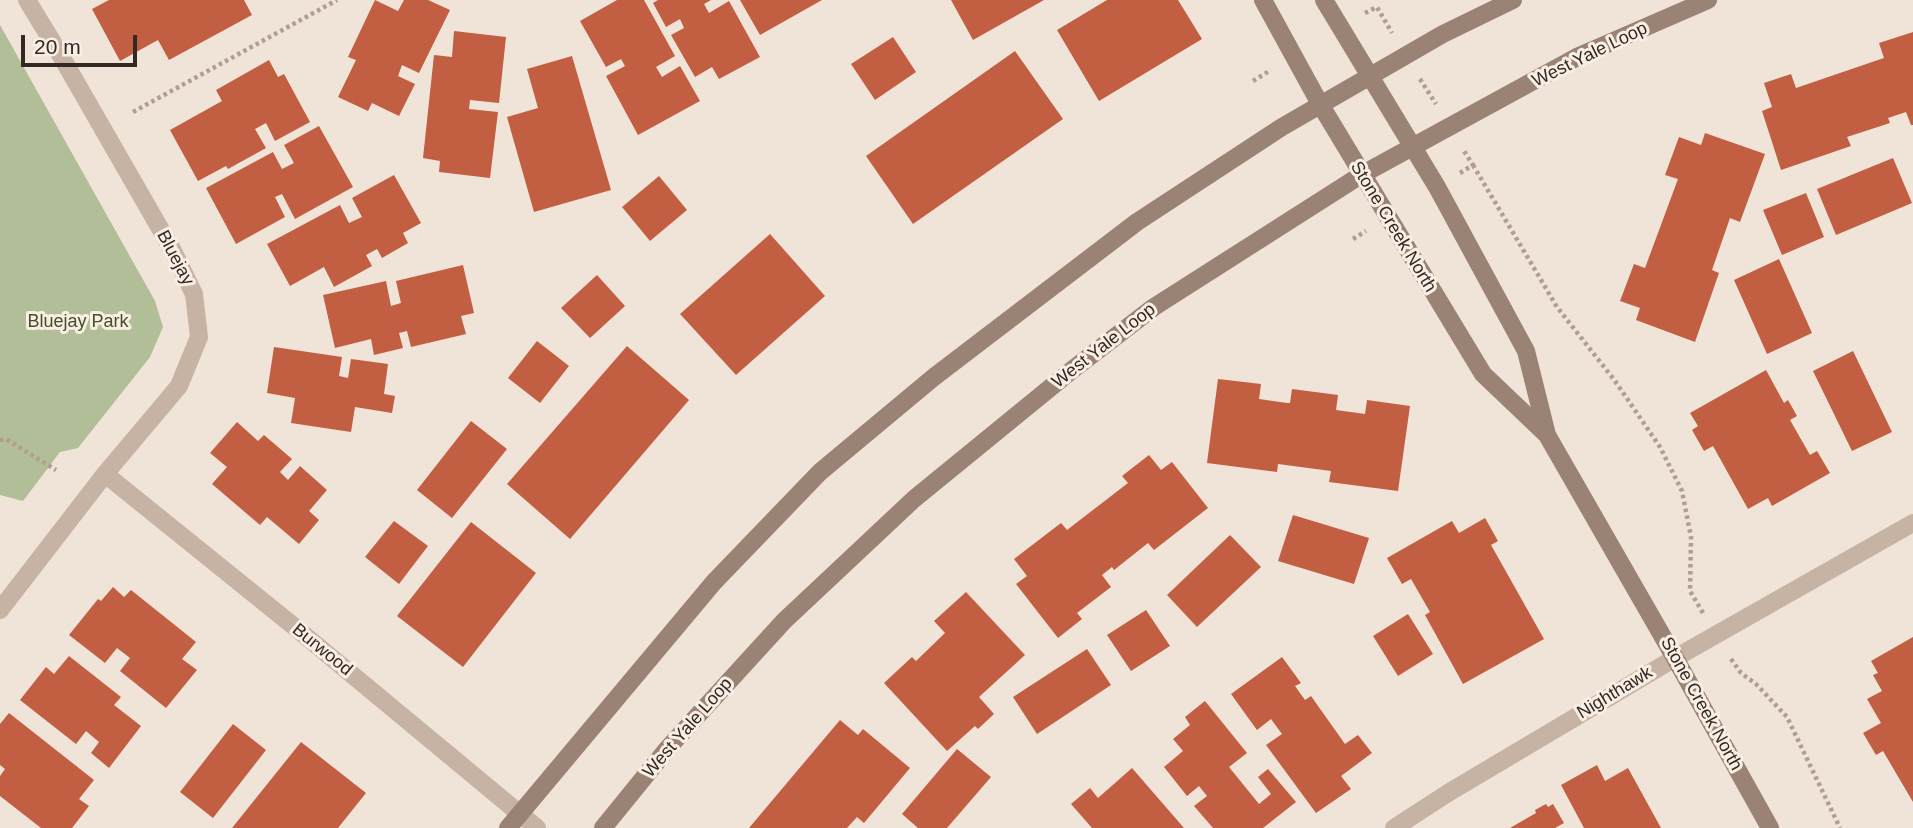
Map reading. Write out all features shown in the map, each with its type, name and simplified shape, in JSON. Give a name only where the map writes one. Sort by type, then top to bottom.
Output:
[{"type":"main road","name":"Stone Creek North","points":[[1263,0],[1361,174],[1483,374],[1547,435]]},
{"type":"main road","name":"Stone Creek North","points":[[1324,0],[1437,187],[1526,351],[1547,435],[1770,828]]},
{"type":"main road","points":[[509,828],[714,582],[820,472],[934,377],[1137,222],[1320,104],[1443,34],[1513,0]]},
{"type":"main road","name":"West Yale Loop","points":[[603,828],[668,748],[784,621],[914,499],[1154,307],[1361,174],[1579,57],[1708,0]]},
{"type":"street","name":"Bluejay","points":[[0,610],[105,474],[179,386],[199,337],[194,293],[173,251],[27,0]]},
{"type":"street","name":"Burwood","points":[[105,474],[537,828]]},
{"type":"street","name":"Nighthawk","points":[[1394,828],[1675,658],[1913,523]]},
{"type":"path","points":[[133,112],[337,0]]},
{"type":"path","points":[[1473,166],[1557,307],[1615,381],[1665,458],[1682,491],[1691,537],[1690,592]]},
{"type":"path","points":[[0,440],[6,439],[56,470]]},
{"type":"path","points":[[1741,673],[1756,684],[1787,717],[1840,828]]},
{"type":"green space","name":"Bluejay Park","points":[[0,25],[155,301],[163,327],[150,357],[78,448],[60,452],[23,501],[0,495]]},
{"type":"building","points":[[109,0],[244,0],[252,15],[169,60],[158,40],[120,61],[92,9]]},
{"type":"building","points":[[375,0],[398,11],[404,0],[428,0],[450,10],[419,73],[402,65],[398,76],[415,84],[399,116],[372,103],[368,111],[338,97],[356,60],[348,57]]},
{"type":"building","points":[[617,0],[644,0],[675,56],[656,67],[662,77],[680,66],[700,101],[638,135],[606,76],[625,66],[621,59],[606,67],[580,21]]},
{"type":"building","points":[[658,0],[711,0],[704,4],[709,13],[729,1],[760,57],[719,79],[712,67],[695,77],[671,35],[684,28],[680,19],[666,27],[653,3]]},
{"type":"building","points":[[740,0],[822,0],[760,35]]},
{"type":"building","points":[[951,0],[1044,0],[973,40]]},
{"type":"building","points":[[1107,0],[1178,0],[1202,39],[1099,101],[1057,30]]},
{"type":"building","points":[[454,31],[506,37],[499,103],[470,100],[469,109],[498,112],[490,178],[439,172],[440,161],[423,158],[434,55],[452,57]]},
{"type":"building","points":[[1913,32],[1913,125],[1906,112],[1888,118],[1890,123],[1847,137],[1851,146],[1781,170],[1762,111],[1772,107],[1764,83],[1791,74],[1796,88],[1884,58],[1879,43]]},
{"type":"building","points":[[893,37],[916,72],[875,100],[851,64]]},
{"type":"building","points":[[1015,51],[1063,119],[913,224],[866,156]]},
{"type":"building","points":[[572,56],[611,190],[534,212],[507,117],[538,108],[527,69]]},
{"type":"building","points":[[269,60],[278,77],[284,74],[310,122],[275,141],[266,123],[255,129],[266,148],[228,169],[226,166],[198,181],[170,130],[222,101],[216,90]]},
{"type":"building","points":[[319,126],[353,187],[295,219],[282,194],[275,197],[285,217],[236,244],[206,188],[273,152],[282,169],[294,163],[284,145]]},
{"type":"building","points":[[1705,133],[1765,154],[1740,222],[1730,218],[1712,270],[1719,273],[1695,342],[1636,320],[1640,308],[1620,301],[1634,264],[1645,268],[1678,179],[1665,175],[1679,137],[1701,145]]},
{"type":"building","points":[[1893,158],[1912,203],[1836,235],[1817,189]]},
{"type":"building","points":[[394,175],[421,223],[403,233],[408,243],[382,258],[377,249],[366,255],[372,266],[334,287],[324,267],[290,286],[267,244],[340,205],[349,223],[362,217],[352,198]]},
{"type":"building","points":[[659,176],[687,210],[650,241],[622,207]]},
{"type":"building","points":[[1806,193],[1824,237],[1782,255],[1763,210]]},
{"type":"building","points":[[770,234],[825,296],[736,375],[680,314]]},
{"type":"building","points":[[1779,259],[1812,333],[1767,354],[1734,280]]},
{"type":"building","points":[[463,265],[474,313],[461,316],[466,334],[411,347],[407,331],[399,333],[403,348],[374,355],[371,339],[335,348],[323,295],[386,281],[391,306],[401,303],[396,281]]},
{"type":"building","points":[[597,275],[625,306],[590,338],[561,308]]},
{"type":"building","points":[[537,341],[569,366],[540,403],[508,378]]},
{"type":"building","points":[[627,346],[689,400],[570,539],[507,484]]},
{"type":"building","points":[[274,347],[342,357],[339,376],[348,378],[351,359],[388,364],[384,394],[395,396],[392,413],[355,407],[351,432],[291,423],[295,398],[267,393]]},
{"type":"building","points":[[1853,351],[1892,432],[1852,451],[1813,371]]},
{"type":"building","points":[[1766,370],[1784,403],[1788,400],[1797,416],[1790,420],[1810,455],[1817,451],[1830,473],[1772,506],[1768,498],[1748,509],[1713,446],[1704,451],[1692,430],[1698,426],[1690,413]]},
{"type":"building","points":[[1218,379],[1261,384],[1259,399],[1287,403],[1290,403],[1292,389],[1338,395],[1336,410],[1365,414],[1367,400],[1410,406],[1398,491],[1329,482],[1331,471],[1278,464],[1277,472],[1207,463]]},
{"type":"building","points":[[471,421],[507,449],[452,518],[417,490]]},
{"type":"building","points":[[237,422],[258,441],[264,435],[292,459],[280,472],[288,480],[300,466],[327,490],[309,511],[319,520],[299,544],[267,517],[260,525],[212,484],[227,467],[210,453]]},
{"type":"building","points":[[1149,455],[1161,470],[1172,462],[1208,508],[1154,550],[1148,543],[1114,570],[1112,567],[1102,575],[1111,587],[1077,613],[1082,619],[1058,638],[1016,584],[1027,576],[1014,559],[1061,523],[1067,530],[1128,483],[1122,476]]},
{"type":"building","points":[[1293,515],[1369,538],[1354,584],[1278,561]]},
{"type":"building","points":[[1485,518],[1498,541],[1491,545],[1544,639],[1463,684],[1425,615],[1430,612],[1411,579],[1402,584],[1387,558],[1452,521],[1459,533]]},
{"type":"building","points":[[394,521],[428,546],[399,584],[365,557]]},
{"type":"building","points":[[471,522],[536,573],[463,667],[397,616]]},
{"type":"building","points":[[1230,535],[1261,567],[1197,627],[1167,595]]},
{"type":"building","points":[[113,587],[124,597],[131,590],[196,642],[182,659],[197,670],[166,708],[120,671],[130,658],[117,648],[105,663],[69,635],[98,599],[101,601]]},
{"type":"building","points":[[966,592],[1025,655],[979,697],[994,714],[978,729],[975,726],[947,751],[884,683],[912,657],[916,661],[945,633],[934,621]]},
{"type":"building","points":[[1146,610],[1170,646],[1131,671],[1107,635]]},
{"type":"building","points":[[1408,614],[1433,654],[1398,676],[1373,636]]},
{"type":"building","points":[[1913,637],[1913,802],[1883,751],[1876,755],[1863,733],[1881,723],[1867,699],[1882,691],[1873,675],[1878,673],[1871,661]]},
{"type":"building","points":[[1087,649],[1111,685],[1037,734],[1013,697]]},
{"type":"building","points":[[69,656],[121,697],[114,705],[141,726],[109,768],[91,753],[99,742],[86,731],[76,744],[20,700],[46,667],[54,674]]},
{"type":"building","points":[[1282,657],[1301,683],[1295,686],[1305,700],[1311,696],[1345,744],[1358,735],[1372,753],[1341,776],[1351,789],[1316,813],[1266,745],[1282,734],[1271,719],[1257,730],[1231,694]]},
{"type":"building","points":[[1205,701],[1247,753],[1229,767],[1259,804],[1271,794],[1258,777],[1268,769],[1296,802],[1263,828],[1213,828],[1194,806],[1207,796],[1199,786],[1187,796],[1164,767],[1183,751],[1173,739],[1190,725],[1185,717]]},
{"type":"building","points":[[9,713],[94,780],[79,799],[89,806],[72,828],[41,828],[0,796],[0,776],[5,769],[0,765],[0,724]]},
{"type":"building","points":[[840,720],[858,735],[863,729],[910,768],[864,823],[857,817],[847,828],[749,828]]},
{"type":"building","points":[[233,724],[266,750],[213,818],[180,792]]},
{"type":"building","points":[[301,742],[366,793],[338,828],[232,828]]},
{"type":"building","points":[[957,749],[991,777],[947,828],[918,828],[902,814]]},
{"type":"building","points":[[1597,765],[1605,781],[1628,768],[1661,828],[1584,828],[1561,785]]},
{"type":"building","points":[[1132,768],[1184,828],[1092,828],[1071,804],[1090,788],[1098,798]]},
{"type":"building","points":[[1546,804],[1548,807],[1553,804],[1564,823],[1555,828],[1510,828],[1536,813],[1535,810]]}]
